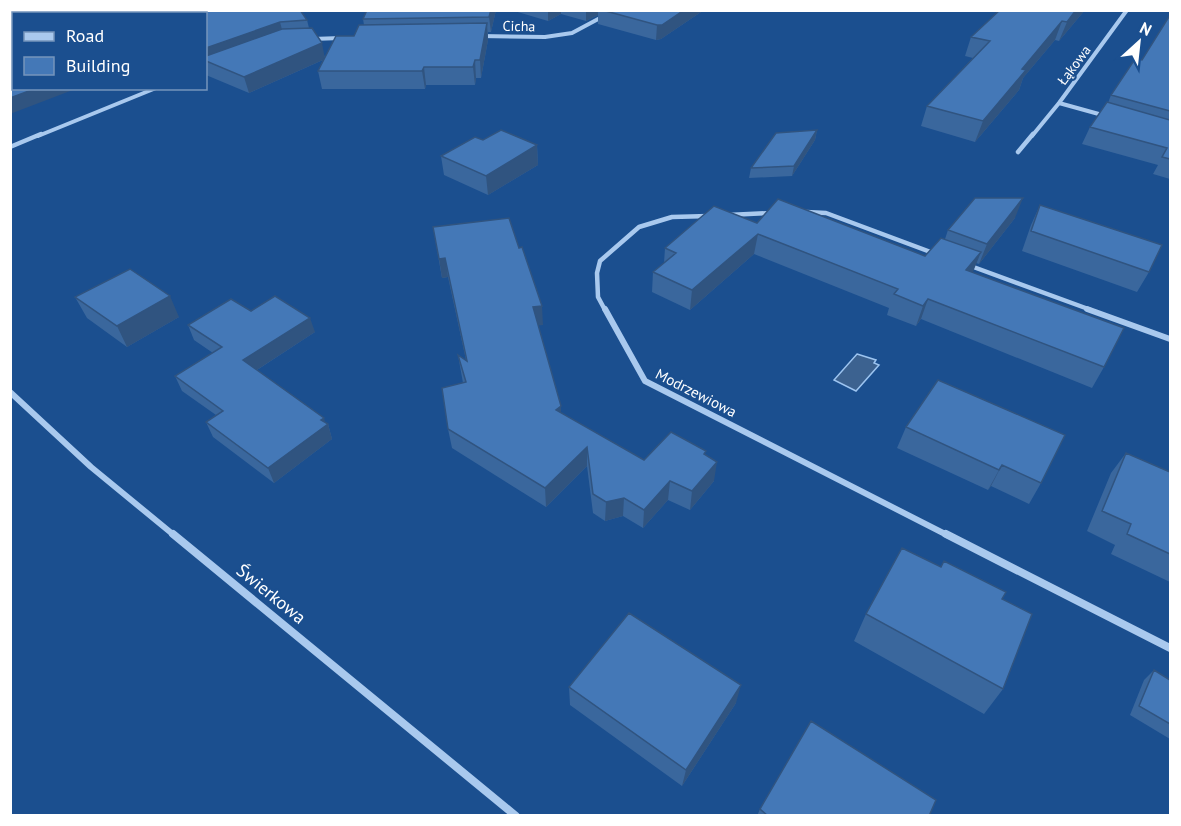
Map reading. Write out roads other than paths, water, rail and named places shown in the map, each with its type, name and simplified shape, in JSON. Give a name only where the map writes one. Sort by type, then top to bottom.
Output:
[{"type":"street","name":"Cicha","points":[[474,36],[545,37],[572,33],[615,10]]},
{"type":"street","name":"Łąkowa","points":[[1018,152],[1059,103],[1127,10]]},
{"type":"street","points":[[307,40],[351,38]]},
{"type":"street","points":[[10,147],[151,90]]},
{"type":"street","points":[[1059,103],[1114,118]]},
{"type":"street","name":"Modrzewiowa","points":[[783,213],[672,217],[639,227],[600,261],[597,273],[598,297],[645,381],[1170,648]]},
{"type":"street","points":[[794,213],[826,213],[946,257]]},
{"type":"street","points":[[957,262],[1170,339]]},
{"type":"street","name":"Świerkowa","points":[[10,392],[91,467],[516,816]]},
{"type":"water","points":[[857,354],[876,360],[874,363],[879,365],[856,391],[834,380]]}]
